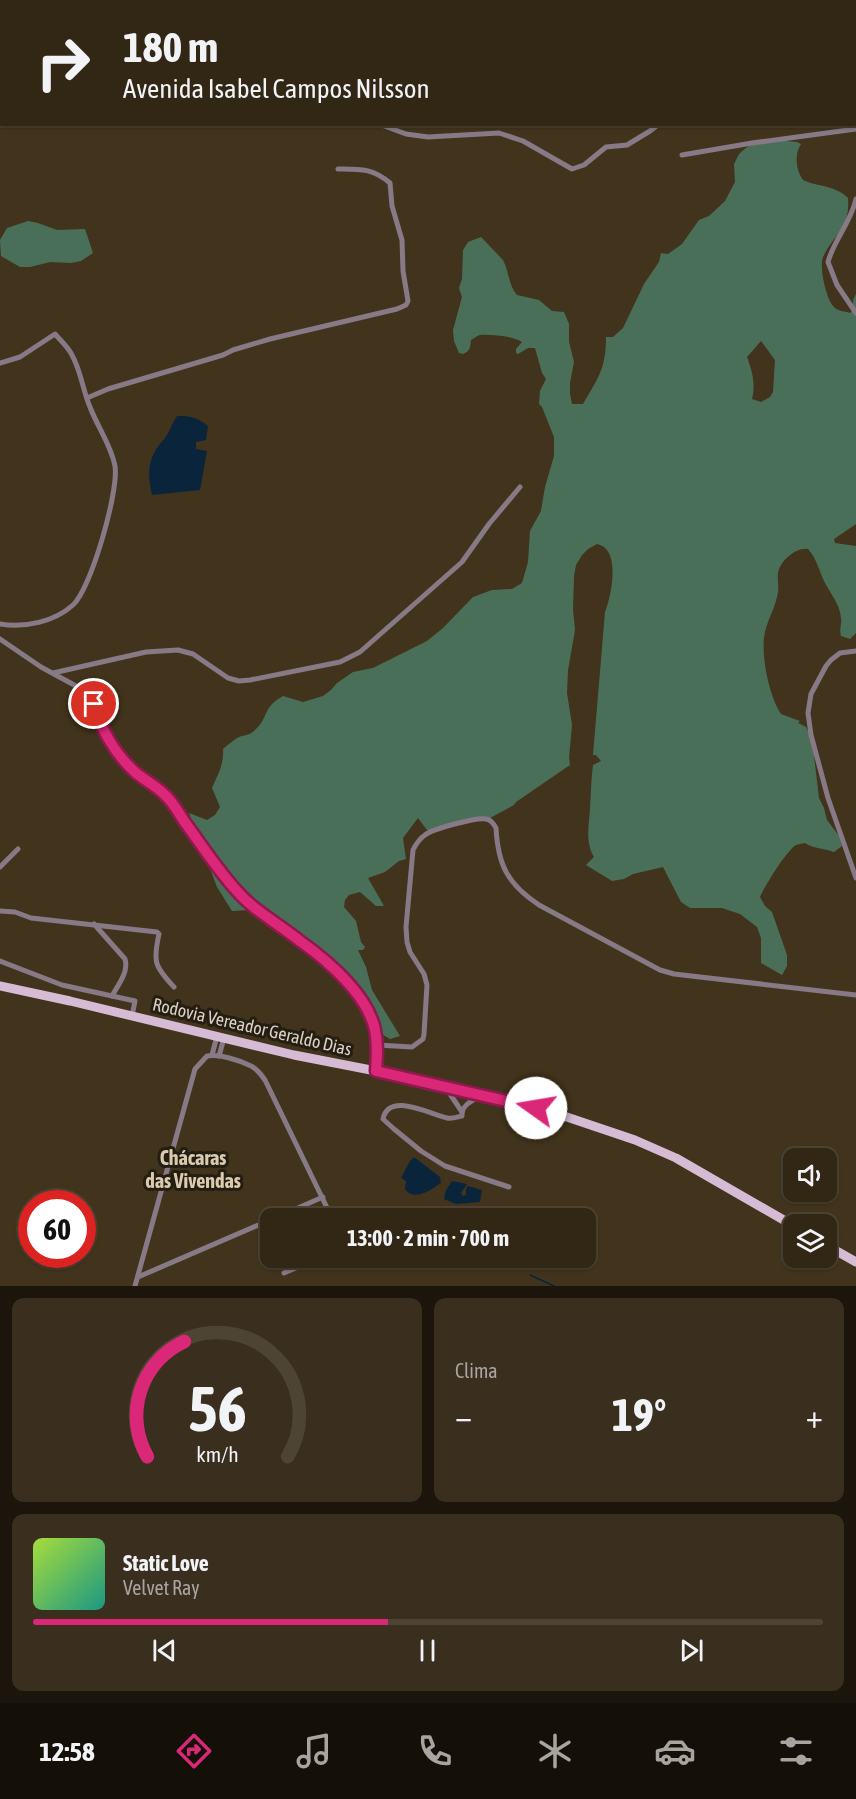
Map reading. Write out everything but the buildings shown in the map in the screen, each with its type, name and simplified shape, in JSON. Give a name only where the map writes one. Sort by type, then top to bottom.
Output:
[{"type":"main road","name":"Rodovia Vereador Geraldo Dias","points":[[0,986],[558,1114],[635,1140],[676,1158],[783,1220]]},
{"type":"main road","points":[[837,1251],[856,1262]]},
{"type":"street","points":[[384,126],[406,134],[428,137],[499,133],[523,141],[573,169],[584,165],[606,147],[627,145],[656,126]]},
{"type":"street","points":[[682,155],[752,142],[856,129]]},
{"type":"street","points":[[87,398],[108,388],[270,339],[406,305],[408,301],[403,271],[402,240],[392,206],[390,183],[374,172],[363,169],[338,169]]},
{"type":"street","points":[[856,199],[854,210],[828,262],[837,285],[856,314]]},
{"type":"street","points":[[0,363],[20,357],[55,334],[73,356],[87,398],[110,448],[115,468],[112,501],[96,558],[77,602],[60,615],[35,623],[12,626],[0,624]]},
{"type":"street","points":[[53,673],[167,649],[193,654],[223,676],[239,681],[340,662],[360,652],[462,562],[489,524],[520,487]]},
{"type":"street","points":[[0,639],[89,696],[116,751],[138,774],[167,797],[237,891],[253,906],[301,941],[353,988],[372,1018],[377,1045],[376,1071]]},
{"type":"street","points":[[856,651],[840,654],[826,666],[811,694],[808,713],[811,735],[828,798],[856,878]]},
{"type":"street","points":[[377,1045],[412,1047],[423,1039],[424,1034],[427,985],[424,974],[410,952],[406,934],[413,850],[417,842],[432,831],[479,819],[493,822],[503,868],[512,883],[525,896],[660,970],[688,977],[856,995]]},
{"type":"street","points":[[0,867],[18,849]]},
{"type":"street","points":[[0,911],[15,912],[31,918],[157,932],[159,934],[154,955],[156,962],[163,976],[174,987]]},
{"type":"street","points":[[94,924],[127,964],[112,996]]},
{"type":"street","points":[[0,961],[62,985],[135,1001],[132,1016]]},
{"type":"street","points":[[216,1056],[220,1037]]},
{"type":"street","points":[[135,1286],[195,1069],[207,1056],[216,1056],[251,1066],[258,1071],[265,1080],[327,1208]]},
{"type":"street","points":[[445,1088],[462,1112]]},
{"type":"street","points":[[480,1096],[469,1102],[462,1116],[447,1118],[406,1105],[389,1110],[383,1117],[394,1130],[445,1166],[509,1187]]},
{"type":"street","points":[[297,1208],[322,1197]]},
{"type":"street","points":[[138,1277],[260,1224]]},
{"type":"street","points":[[284,1273],[296,1268]]},
{"type":"green space","points":[[765,139],[801,144],[797,153],[797,162],[803,180],[832,188],[848,198],[847,217],[823,257],[822,268],[826,290],[835,308],[850,313],[853,310],[853,300],[856,294],[856,524],[834,539],[835,543],[856,546],[856,633],[850,639],[841,636],[841,618],[837,604],[814,557],[808,549],[803,549],[789,556],[779,568],[777,597],[766,627],[764,641],[765,662],[773,697],[781,714],[800,721],[798,723],[806,727],[812,739],[819,798],[827,820],[839,836],[842,846],[834,852],[805,843],[796,845],[782,861],[760,897],[772,912],[787,955],[787,966],[782,975],[761,963],[761,938],[757,927],[740,914],[722,908],[690,908],[681,902],[663,867],[612,881],[586,865],[594,857],[589,845],[588,833],[592,776],[593,765],[601,761],[593,755],[605,612],[613,571],[610,555],[604,547],[597,544],[582,555],[576,565],[574,576],[575,630],[568,670],[567,693],[572,725],[570,765],[514,805],[490,818],[431,831],[427,830],[418,818],[403,838],[406,859],[399,861],[385,872],[368,878],[384,906],[376,906],[360,892],[349,895],[345,900],[344,907],[356,921],[361,942],[365,947],[363,950],[358,950],[366,967],[372,990],[400,1036],[390,1039],[373,1029],[348,983],[317,946],[289,935],[285,927],[279,931],[250,910],[232,911],[217,887],[189,813],[207,820],[215,815],[220,807],[212,788],[222,765],[223,749],[237,738],[254,731],[276,700],[283,696],[303,702],[323,696],[353,672],[373,668],[427,641],[473,597],[492,590],[512,589],[522,583],[528,562],[530,531],[541,511],[554,456],[554,437],[539,404],[540,391],[546,379],[535,348],[528,348],[518,354],[516,349],[522,342],[513,338],[479,335],[471,340],[467,352],[459,353],[454,341],[453,330],[462,297],[459,288],[462,279],[463,250],[468,242],[481,237],[503,260],[517,295],[539,300],[552,311],[564,312],[569,324],[569,342],[574,362],[570,383],[572,404],[583,404],[603,365],[606,337],[613,337],[623,328],[644,284],[659,262],[661,253],[668,254],[682,244],[699,220],[709,216],[725,201],[735,182],[734,164],[739,154],[747,147]],"holes":[[[761,341],[775,360],[773,392],[770,397],[761,402],[752,399],[753,378],[747,357]]]},
{"type":"green space","points":[[28,221],[57,230],[85,229],[93,253],[81,261],[71,263],[50,262],[20,267],[1,256],[0,240],[7,228]]},
{"type":"water","points":[[177,416],[194,418],[208,426],[206,440],[196,442],[196,449],[207,451],[200,490],[152,495],[150,463]]},
{"type":"water","points":[[414,1157],[440,1177],[441,1183],[418,1195],[413,1195],[405,1189],[406,1181],[401,1178]]},
{"type":"water","points":[[452,1181],[467,1184],[461,1193],[463,1196],[466,1195],[468,1186],[482,1190],[480,1202],[456,1204],[444,1199],[446,1190]]},
{"type":"waterway","points":[[530,1275],[554,1286]]},
{"type":"district","name":"Chácaras das Vivendas","points":[[193,1170]]},
{"type":"route","points":[[94,704],[97,717],[116,751],[128,765],[167,797],[237,891],[253,906],[301,941],[353,988],[372,1018],[377,1045],[376,1071],[536,1108]]}]
